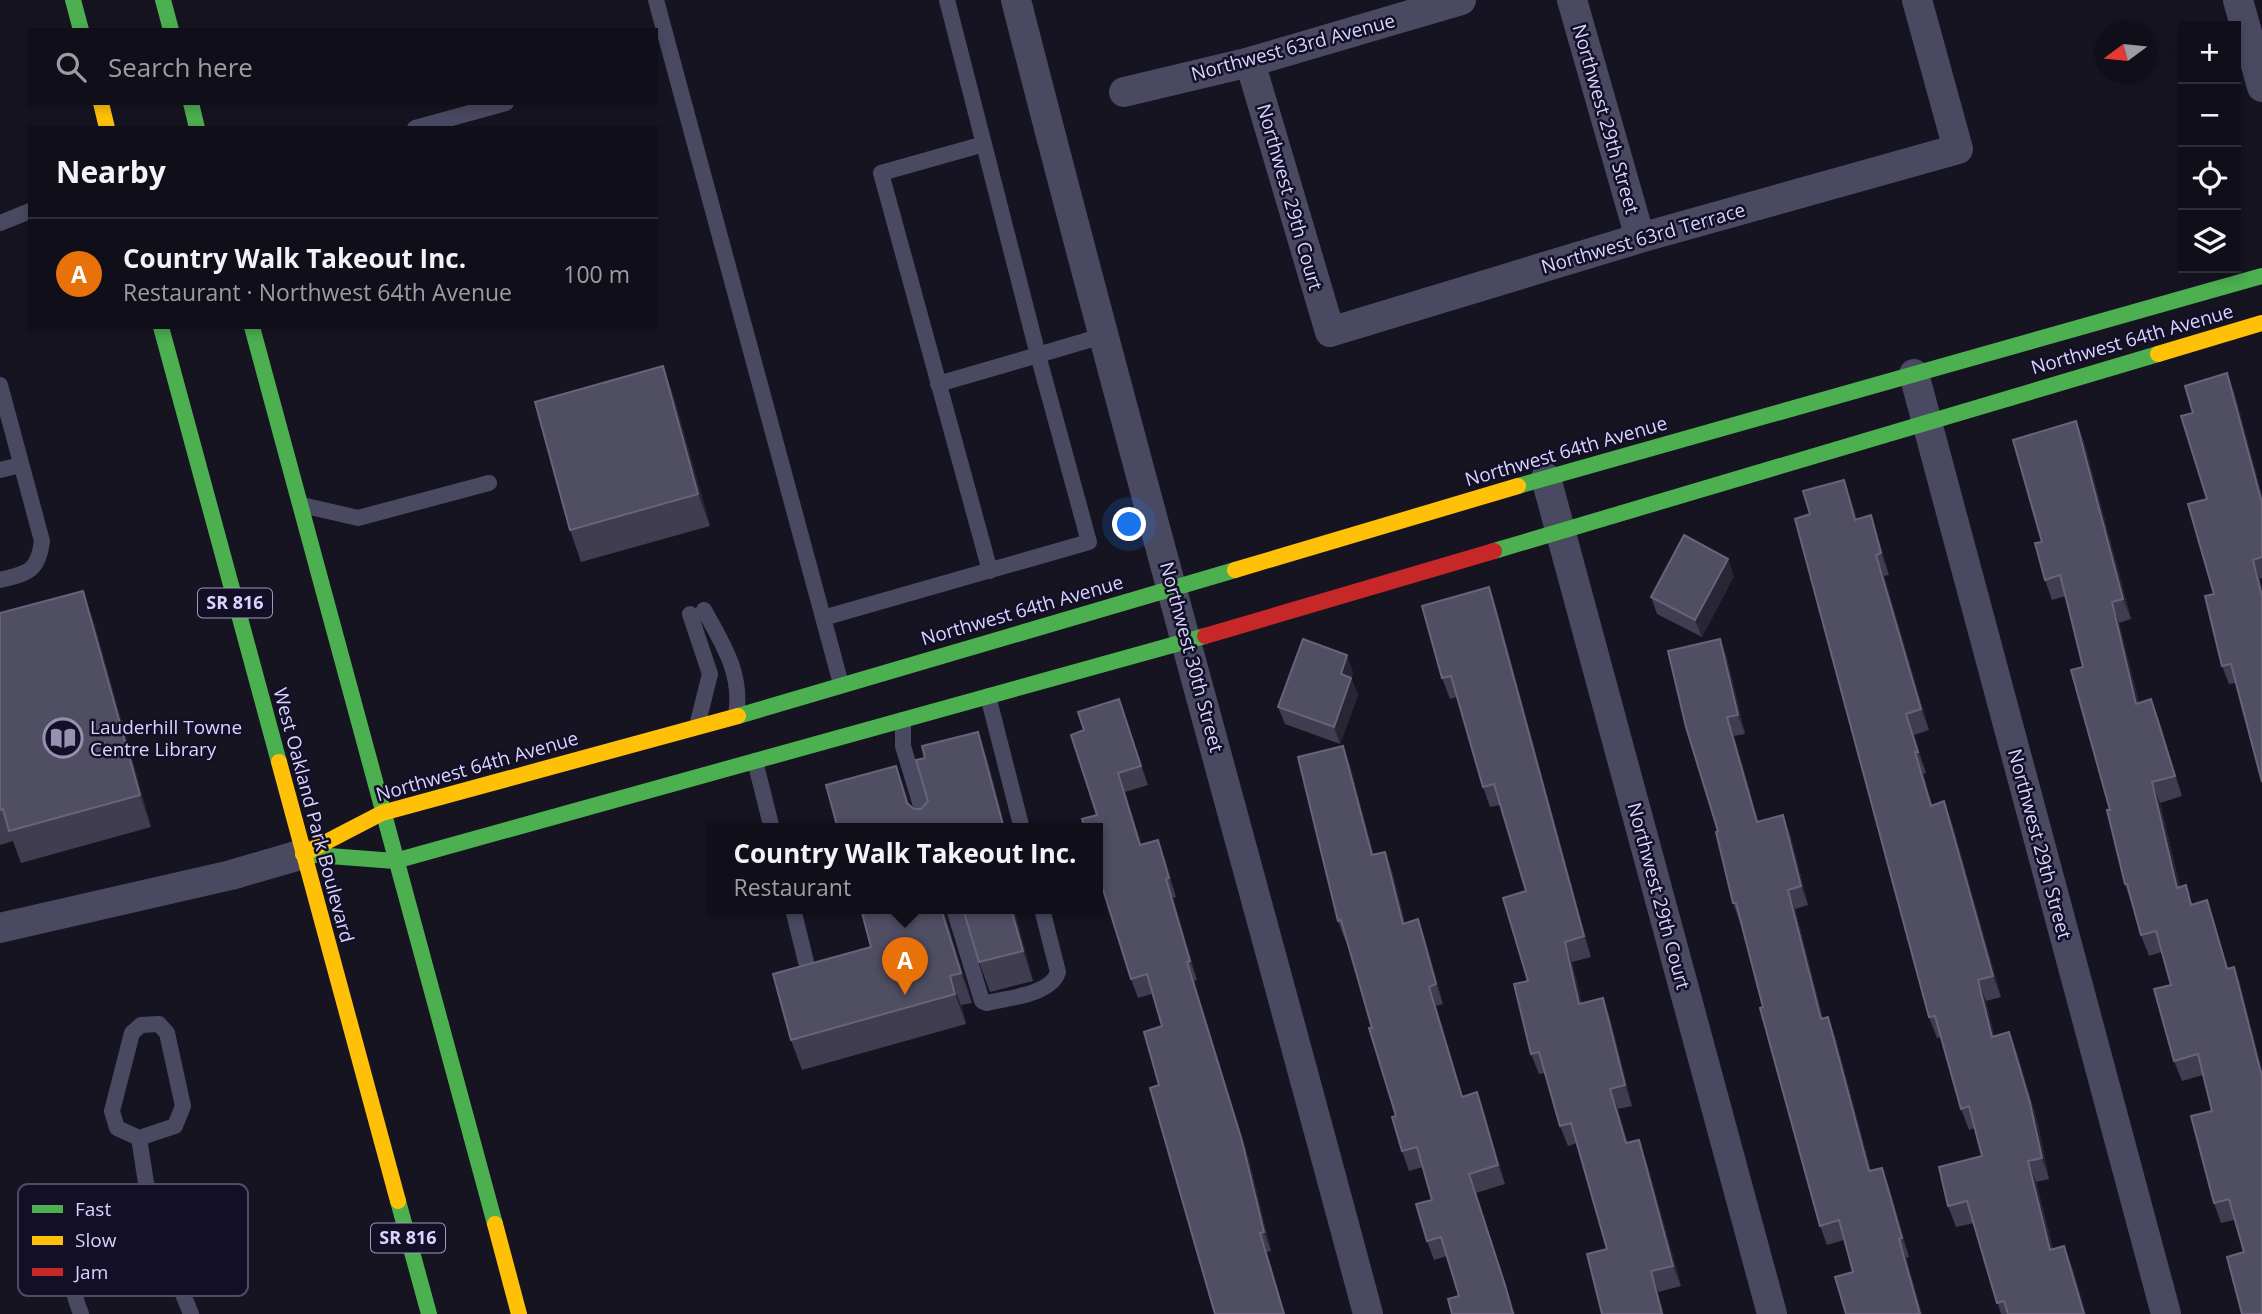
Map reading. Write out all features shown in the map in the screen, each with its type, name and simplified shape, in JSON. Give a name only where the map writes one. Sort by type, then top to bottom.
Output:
[{"type":"street","points":[[73,0],[80,28]]},
{"type":"street","points":[[163,0],[170,28]]},
{"type":"street","name":"Northwest 30th Street","points":[[1016,0],[1102,336],[1174,588],[1368,1314]]},
{"type":"street","name":"Northwest 63rd Avenue","points":[[1124,92],[1250,62],[1461,0]]},
{"type":"street","name":"Northwest 29th Street","points":[[1572,0],[1640,238]]},
{"type":"street","name":"Northwest 63rd Terrace","points":[[1330,332],[1640,238],[1958,149],[1917,0]]},
{"type":"street","points":[[2238,0],[2262,87]]},
{"type":"street","name":"Northwest 29th Court","points":[[1250,62],[1330,332]]},
{"type":"street","points":[[101,105],[107,126]]},
{"type":"street","points":[[191,105],[197,126]]},
{"type":"street","name":"Northwest 64th Avenue","points":[[303,854],[382,813],[736,717],[804,694],[1546,478],[2262,276]]},
{"type":"street","name":"Northwest 64th Avenue","points":[[303,854],[395,861],[1188,641],[2262,323]]},
{"type":"street","name":"West Oakland Park Boulevard","points":[[162,329],[429,1314]]},
{"type":"street","points":[[253,329],[519,1314]]},
{"type":"street","name":"Northwest 29th Street","points":[[1914,374],[2166,1314]]},
{"type":"street","name":"Northwest 29th Court","points":[[1546,478],[1772,1314]]},
{"type":"street","points":[[773,724],[804,694]]},
{"type":"street","points":[[695,778],[723,745],[736,717]]},
{"type":"street","points":[[755,761],[763,742]]},
{"type":"street","points":[[0,928],[231,875],[303,854]]},
{"type":"lane","points":[[656,0],[664,61],[841,684]]},
{"type":"lane","points":[[823,618],[1090,542],[1038,355],[947,0]]},
{"type":"lane","points":[[422,126],[499,105]]},
{"type":"lane","points":[[984,144],[880,173],[990,571]]},
{"type":"lane","points":[[0,223],[28,212]]},
{"type":"lane","points":[[938,384],[1102,336]]},
{"type":"lane","points":[[0,385],[42,541],[40,560],[27,573],[0,580]]},
{"type":"lane","points":[[0,471],[21,465]]},
{"type":"lane","points":[[300,505],[358,518],[489,483]]},
{"type":"lane","points":[[697,727],[710,674],[697,612],[730,656],[739,696],[736,717]]},
{"type":"lane","points":[[988,696],[1020,823]]},
{"type":"lane","points":[[903,720],[903,746],[927,823]]},
{"type":"lane","points":[[755,761],[770,823]]},
{"type":"lane","points":[[794,914],[806,962]]},
{"type":"lane","points":[[956,914],[982,1001],[987,1003],[1045,988],[1055,981],[1058,972],[1043,914]]},
{"type":"lane","points":[[159,1024],[167,1033],[183,1106],[175,1126],[139,1138],[117,1128],[112,1111],[132,1033],[141,1025],[159,1024]]},
{"type":"lane","points":[[139,1138],[146,1184]]},
{"type":"lane","points":[[74,1296],[81,1314]]},
{"type":"lane","points":[[184,1296],[191,1314]]},
{"type":"building","points":[[663,366],[698,494],[570,530],[535,402]]},
{"type":"building","points":[[2227,373],[2262,503],[2262,557],[2253,560],[2262,596],[2262,782],[2231,664],[2222,666],[2205,596],[2214,594],[2188,504],[2207,499],[2181,416],[2193,413],[2185,386]]},
{"type":"building","points":[[2076,421],[2123,599],[2112,602],[2136,704],[2151,699],[2175,776],[2152,782],[2177,888],[2186,885],[2191,905],[2207,900],[2227,969],[2234,967],[2262,1077],[2262,1314],[2242,1314],[2227,1257],[2244,1252],[2229,1199],[2214,1203],[2191,1116],[2212,1111],[2198,1054],[2174,1061],[2154,989],[2171,985],[2156,931],[2141,935],[2125,884],[2107,810],[2110,810],[2071,670],[2083,667],[2068,606],[2060,575],[2045,580],[2035,543],[2042,542],[2013,440]]},
{"type":"building","points":[[1844,480],[1855,520],[1871,515],[1881,553],[1876,555],[1921,709],[1906,714],[1918,752],[1915,752],[1931,806],[1944,801],[1993,976],[1978,980],[1992,1037],[2009,1032],[2030,1103],[2042,1158],[2028,1161],[2050,1250],[2064,1246],[2084,1314],[2008,1314],[2004,1301],[1997,1303],[1967,1201],[1948,1206],[1939,1167],[1982,1156],[1969,1106],[1961,1109],[1935,1016],[1929,1017],[1795,519],[1810,514],[1803,491]]},
{"type":"building","points":[[1684,535],[1728,559],[1695,620],[1651,597]]},
{"type":"building","points":[[1489,587],[1584,936],[1565,942],[1579,1004],[1603,998],[1625,1085],[1610,1089],[1626,1143],[1639,1140],[1673,1266],[1651,1271],[1662,1314],[1602,1314],[1587,1254],[1607,1249],[1571,1123],[1560,1126],[1539,1052],[1531,1054],[1514,984],[1528,981],[1503,898],[1526,891],[1494,784],[1483,787],[1451,676],[1442,678],[1422,606]]},
{"type":"building","name":"Lauderhill Towne Centre Library","points":[[83,591],[140,795],[9,831],[3,809],[0,810],[0,613]]},
{"type":"building","points":[[1303,639],[1347,655],[1341,674],[1351,678],[1334,727],[1278,707]]},
{"type":"building","points":[[1720,639],[1738,715],[1727,717],[1757,822],[1783,815],[1801,886],[1788,890],[1821,1019],[1828,1017],[1869,1171],[1882,1168],[1920,1314],[1846,1314],[1835,1277],[1853,1272],[1839,1220],[1820,1226],[1760,1008],[1763,1007],[1736,903],[1733,903],[1716,832],[1718,831],[1686,727],[1668,651]]},
{"type":"building","points":[[1119,699],[1141,766],[1118,773],[1140,845],[1158,840],[1169,878],[1166,879],[1190,961],[1187,962],[1242,1141],[1264,1232],[1260,1233],[1284,1314],[1215,1314],[1150,1088],[1159,1085],[1144,1032],[1162,1026],[1147,974],[1131,979],[1103,889],[1103,823],[1083,823],[1082,819],[1097,815],[1071,735],[1084,730],[1078,712]]},
{"type":"building","points":[[978,732],[1002,823],[836,823],[826,785],[896,766],[907,803],[914,809],[921,809],[928,801],[916,760],[925,758],[922,746]]},
{"type":"building","points":[[1343,746],[1372,855],[1385,852],[1403,924],[1418,919],[1436,984],[1429,987],[1462,1097],[1477,1092],[1498,1165],[1469,1174],[1513,1314],[1452,1314],[1448,1299],[1459,1296],[1441,1237],[1427,1241],[1416,1204],[1432,1200],[1417,1147],[1402,1151],[1392,1117],[1396,1116],[1369,1028],[1372,1028],[1341,920],[1338,921],[1298,757]]},
{"type":"building","points":[[862,914],[943,914],[961,973],[950,976],[955,994],[791,1040],[773,974],[871,947]]},
{"type":"building","points":[[965,914],[1012,914],[1023,951],[979,962]]},
{"type":"traffic: fast","points":[[73,0],[80,28]]},
{"type":"traffic: fast","points":[[163,0],[170,28]]},
{"type":"traffic: fast","points":[[191,105],[197,126]]},
{"type":"traffic: fast","points":[[1518,486],[2262,276]]},
{"type":"traffic: fast","points":[[162,329],[279,762]]},
{"type":"traffic: fast","points":[[253,329],[495,1224]]},
{"type":"traffic: fast","points":[[1494,551],[2158,354]]},
{"type":"traffic: fast","points":[[738,716],[1235,570]]},
{"type":"traffic: fast","points":[[303,854],[395,861],[1205,636]]},
{"type":"traffic: fast","points":[[398,1201],[429,1314]]},
{"type":"traffic: slow","points":[[101,105],[107,126]]},
{"type":"traffic: slow","points":[[2158,354],[2262,323]]},
{"type":"traffic: slow","points":[[1235,570],[1518,486]]},
{"type":"traffic: slow","points":[[303,854],[382,813],[738,716]]},
{"type":"traffic: slow","points":[[279,762],[398,1201]]},
{"type":"traffic: slow","points":[[495,1224],[519,1314]]},
{"type":"traffic: jam","points":[[1205,636],[1494,551]]},
{"type":"place","name":"Lauderhill Towne Centre Library","points":[[63,738]]},
{"type":"place","name":"Country Walk Takeout Inc.","points":[[905,995]]}]
